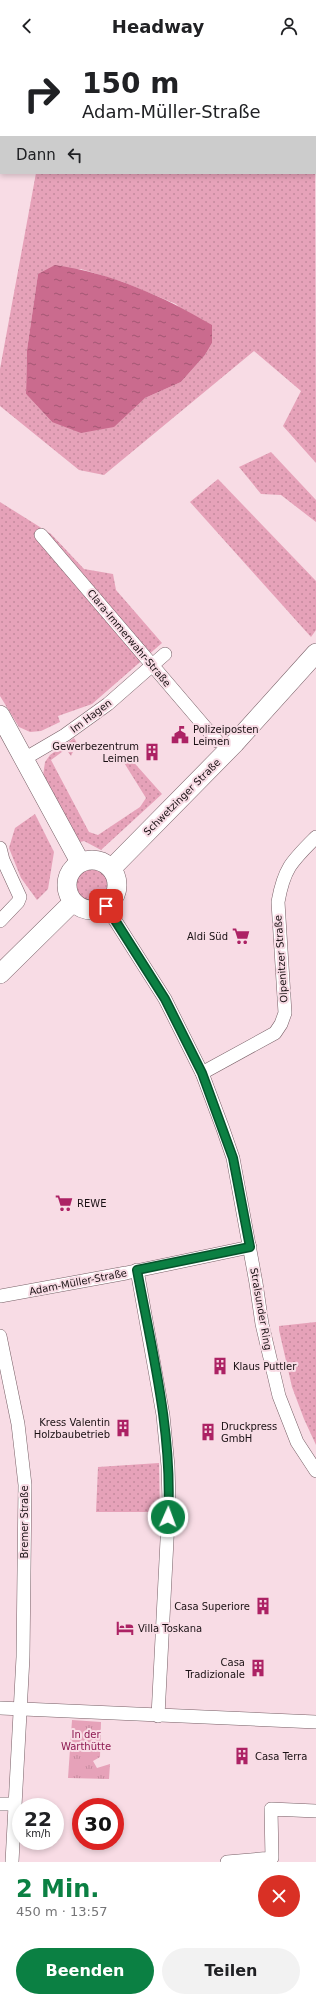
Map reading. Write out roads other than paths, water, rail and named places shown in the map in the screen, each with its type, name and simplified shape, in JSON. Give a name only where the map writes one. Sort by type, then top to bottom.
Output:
[{"type":"main road","name":"Schwetzinger Straße","points":[[112,868],[235,743],[316,653]]},
{"type":"main road","points":[[0,716],[80,862]]},
{"type":"main road","points":[[99,860],[112,868],[116,877],[117,887],[114,896],[106,906],[90,910],[80,907],[73,902],[68,892],[67,883],[70,873],[80,862],[99,860]]},
{"type":"main road","points":[[0,974],[73,902]]},
{"type":"street","name":"Clara-Immerwahr-Straße","points":[[41,535],[217,741]]},
{"type":"street","name":"Im Hagen","points":[[24,759],[65,735],[108,704],[165,654]]},
{"type":"street","name":"Olpenitzer Straße","points":[[202,1073],[275,1033],[281,1024],[285,1013],[278,902],[280,886],[288,866],[316,837]]},
{"type":"street","points":[[0,848],[3,860],[20,897],[18,902],[0,921]]},
{"type":"street","name":"Stralsunder Ring","points":[[106,906],[165,999],[202,1073],[233,1158],[250,1247],[262,1324],[279,1396],[297,1442],[316,1471]]},
{"type":"street","name":"Adam-Müller-Straße","points":[[0,1296],[250,1247]]},
{"type":"street","points":[[137,1270],[163,1415],[168,1466],[169,1502],[158,1716]]},
{"type":"street","name":"Bremer Straße","points":[[0,1336],[18,1424],[25,1485],[22,1657],[14,1798]]},
{"type":"street","points":[[0,1708],[316,1722]]},
{"type":"street","points":[[0,1804],[12,1804]]},
{"type":"street","points":[[227,1862],[272,1860],[271,1809],[316,1811]]},
{"type":"street","name":"Bremer Straße","points":[[12,1850],[12,1862]]},
{"type":"water","points":[[55,265],[96,274],[156,295],[212,325],[212,343],[205,355],[181,382],[145,398],[114,427],[81,433],[52,422],[26,394],[27,350],[38,274]]},
{"type":"place","name":"Polizeiposten Leimen","points":[[180,735]]},
{"type":"place","name":"Gewerbezentrum Leimen","points":[[152,752]]},
{"type":"place","name":"Aldi Süd","points":[[241,936]]},
{"type":"place","name":"REWE","points":[[64,1203]]},
{"type":"place","name":"Klaus Puttler","points":[[220,1366]]},
{"type":"place","name":"Kress Valentin Holzbaubetrieb","points":[[123,1428]]},
{"type":"place","name":"Druckpress GmbH","points":[[208,1432]]},
{"type":"place","name":"Casa Superiore","points":[[263,1606]]},
{"type":"place","name":"Villa Toskana","points":[[125,1628]]},
{"type":"place","name":"Casa Tradizionale","points":[[258,1668]]},
{"type":"place","name":"Casa Terra","points":[[242,1756]]},
{"type":"park label","name":"In der Warthütte","points":[[86,1740]]}]
